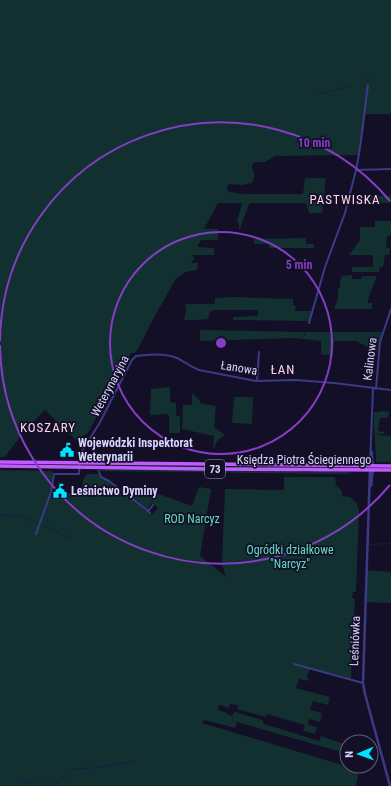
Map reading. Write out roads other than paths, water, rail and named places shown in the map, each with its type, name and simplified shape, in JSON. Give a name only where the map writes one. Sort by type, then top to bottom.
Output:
[{"type":"main road","name":"Księdza Piotra Ściegiennego","points":[[0,462],[79,465]]},
{"type":"main road","name":"Księdza Piotra Ściegiennego","points":[[0,466],[79,465],[371,468],[391,470]]},
{"type":"main road","name":"Księdza Piotra Ściegiennego","points":[[371,468],[391,466]]},
{"type":"street","points":[[309,323],[325,267],[345,213],[356,170],[363,132],[368,85]]},
{"type":"street","points":[[356,170],[391,169]]},
{"type":"street","name":"Kalinowa","points":[[371,468],[375,389],[380,342],[391,309]]},
{"type":"street","points":[[257,381],[259,352]]},
{"type":"street","name":"Łanowa","points":[[136,356],[168,356],[179,359],[199,370],[257,381],[311,381],[391,390]]},
{"type":"street","name":"Weterynaryjna","points":[[79,465],[80,454],[99,424],[132,360],[136,356]]},
{"type":"street","points":[[36,534],[51,492],[54,474],[78,475],[79,465]]},
{"type":"street","name":"Leśniówka","points":[[371,468],[363,683],[390,786]]},
{"type":"street","points":[[99,472],[101,476],[150,513]]},
{"type":"street","points":[[147,510],[153,506]]},
{"type":"street","points":[[294,664],[363,683]]},
{"type":"waterway","points":[[368,74],[368,85]]},
{"type":"waterway","points":[[312,90],[317,95],[349,85]]},
{"type":"waterway","points":[[357,156],[358,152]]},
{"type":"waterway","points":[[0,514],[13,517],[22,516],[38,523]]},
{"type":"waterway","points":[[41,524],[71,539]]},
{"type":"waterway","points":[[368,545],[391,543]]},
{"type":"waterway","points":[[35,783],[38,781],[45,785],[51,785],[62,780],[74,769],[93,768],[133,761]]},
{"type":"waterway","points":[[19,782],[30,783]]},
{"type":"place","name":"Wojewódzki Inspektorat Weterynarii","points":[[67,450]]},
{"type":"place","name":"Leśnictwo Dyminy","points":[[60,491]]},
{"type":"district","name":"PASTWISKA","points":[[345,199]]},
{"type":"district","name":"ŁAN","points":[[283,369]]},
{"type":"district","name":"KOSZARY","points":[[48,427]]},
{"type":"park label","name":"ROD Narcyz","points":[[192,519]]},
{"type":"park label","name":"Ogródki działkowe \"Narcyz\"","points":[[290,557]]}]
